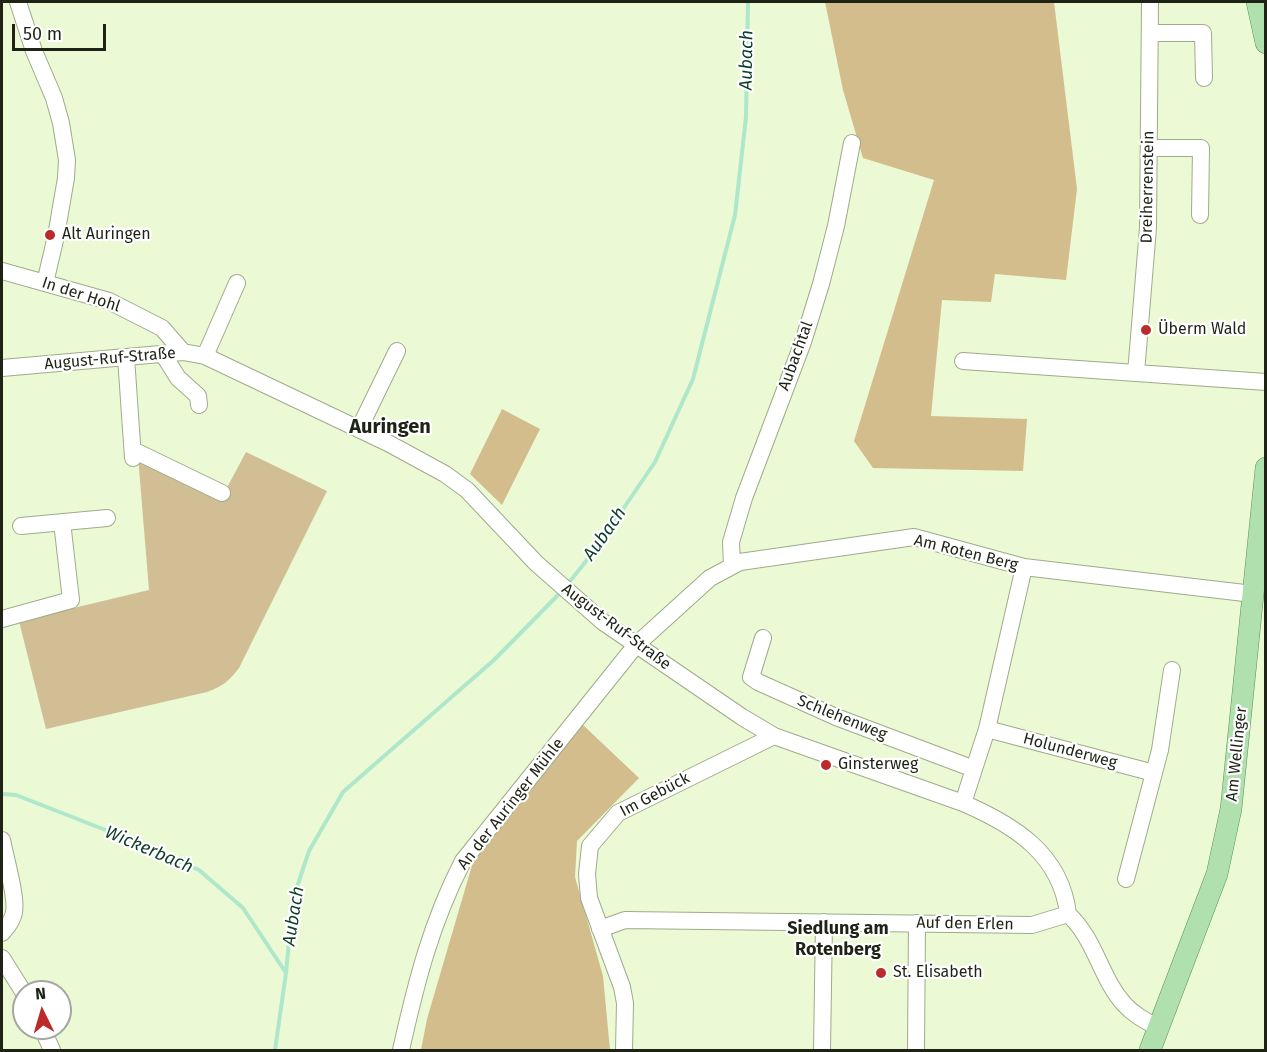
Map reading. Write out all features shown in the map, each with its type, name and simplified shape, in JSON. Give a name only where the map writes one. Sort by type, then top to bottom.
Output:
[{"type":"main road","points":[[1257,2],[1266,43]]},
{"type":"main road","name":"Am Wellinger","points":[[1150,1050],[1217,874],[1232,809],[1266,468]]},
{"type":"street","points":[[18,2],[34,51],[54,98],[67,160],[58,224],[45,283]]},
{"type":"street","name":"Dreiherrenstein","points":[[1136,373],[1148,228],[1150,2]]},
{"type":"street","points":[[1151,33],[1203,33],[1204,78]]},
{"type":"street","name":"Aubachtal","points":[[732,566],[731,542],[744,498],[803,342],[821,284],[836,226],[852,143]]},
{"type":"street","points":[[1149,148],[1201,148],[1200,215]]},
{"type":"street","name":"In der Hohl","points":[[2,271],[109,301],[162,328],[183,352]]},
{"type":"street","points":[[205,356],[237,283]]},
{"type":"street","points":[[359,429],[397,351]]},
{"type":"street","name":"August-Ruf-Straße","points":[[2,368],[183,352],[205,356],[418,458],[467,490],[562,587],[603,622],[742,717],[774,736],[963,803],[992,816],[1030,842],[1047,860],[1059,878],[1066,898],[1068,914],[1088,937],[1118,996],[1134,1014],[1159,1028]]},
{"type":"street","points":[[163,354],[178,378],[198,396],[198,405]]},
{"type":"street","points":[[126,357],[133,454],[222,493]]},
{"type":"street","points":[[963,361],[1266,382]]},
{"type":"street","points":[[21,526],[107,518]]},
{"type":"street","points":[[2,619],[71,600],[62,522]]},
{"type":"street","name":"Am Roten Berg","points":[[636,645],[710,578],[740,562],[914,537],[1024,567],[1253,594]]},
{"type":"street","points":[[963,803],[987,729],[1024,567]]},
{"type":"street","name":"Schlehenweg","points":[[763,638],[751,677],[758,682],[836,717],[974,769]]},
{"type":"street","name":"An der Auringer Mühle","points":[[401,1050],[426,946],[445,895],[463,861],[636,645]]},
{"type":"street","points":[[1126,879],[1160,750],[1172,670]]},
{"type":"street","name":"Holunderweg","points":[[987,729],[1154,773]]},
{"type":"street","name":"Im Gebück","points":[[624,1050],[623,995],[589,898],[587,874],[590,846],[602,829],[618,813],[774,736]]},
{"type":"street","points":[[2,840],[15,910],[2,933]]},
{"type":"street","points":[[2,911],[7,905],[12,890]]},
{"type":"street","name":"Auf den Erlen","points":[[600,929],[625,920],[1032,925],[1068,914]]},
{"type":"street","points":[[822,1050],[824,922]]},
{"type":"street","points":[[916,1050],[917,923]]},
{"type":"street","points":[[2,958],[16,980]]},
{"type":"shaded area","points":[[825,2],[1054,2],[1077,189],[1066,280],[995,274],[991,302],[942,300],[931,416],[1027,419],[1023,471],[873,468],[854,441],[934,180],[863,158],[843,90]]},
{"type":"shaded area","points":[[502,409],[540,429],[502,505],[470,474]]},
{"type":"shaded area","points":[[246,452],[327,491],[239,668],[225,683],[207,692],[46,729],[19,621],[149,590],[138,456],[222,497]]},
{"type":"shaded area","points":[[582,724],[639,778],[577,841],[575,877],[603,976],[610,1050],[421,1050],[427,1019],[473,862]]},
{"type":"waterway","name":"Aubach","points":[[567,585],[598,546],[655,462],[693,379],[735,215],[746,117],[748,2]]},
{"type":"waterway","name":"Aubach","points":[[286,973],[293,899],[309,851],[343,792],[494,660],[562,591]]},
{"type":"waterway","name":"Wickerbach","points":[[2,794],[16,795],[131,840],[199,870],[243,908],[286,973],[275,1050]]},
{"type":"place","name":"Alt Auringen","points":[[50,235]]},
{"type":"place","name":"Überm Wald","points":[[1146,330]]},
{"type":"place","name":"Ginsterweg","points":[[826,765]]},
{"type":"place","name":"St. Elisabeth","points":[[881,973]]},
{"type":"district","name":"Auringen","points":[[390,427]]},
{"type":"district","name":"Siedlung am Rotenberg","points":[[838,939]]}]
